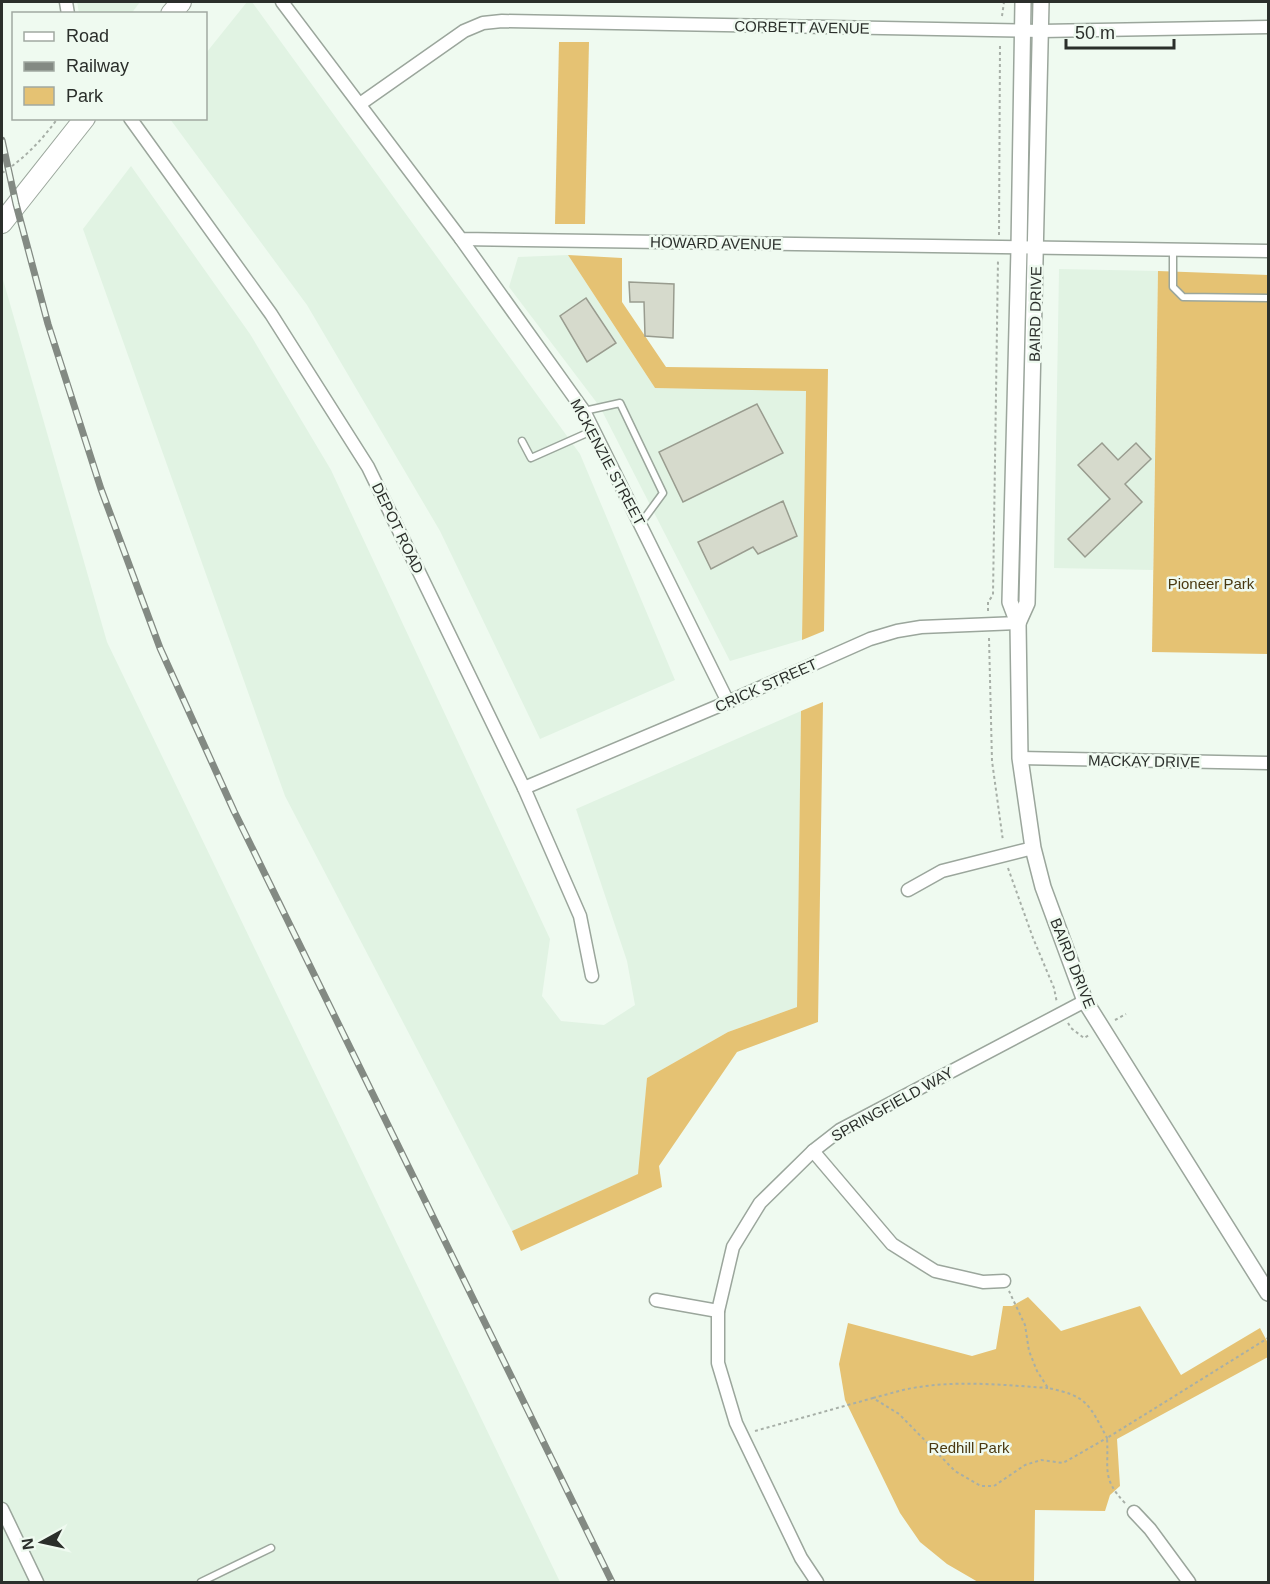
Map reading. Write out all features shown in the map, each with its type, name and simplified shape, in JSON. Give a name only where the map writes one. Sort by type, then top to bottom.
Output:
[{"type":"highway","points":[[2,223],[83,120]]},
{"type":"street","points":[[282,2],[461,239]]},
{"type":"street","name":"BAIRD DRIVE","points":[[1023,2],[1010,602],[1018,623],[1020,758],[1033,848],[1043,887],[1085,1001],[1269,1293]]},
{"type":"street","name":"BAIRD DRIVE","points":[[1018,623],[1027,603],[1041,2]]},
{"type":"street","name":"CORBETT AVENUE","points":[[360,104],[464,31],[483,24],[502,21],[1023,31],[1269,27]]},
{"type":"street","name":"DEPOT ROAD","points":[[131,120],[271,314],[368,467],[525,788],[580,916],[592,976]]},
{"type":"street","name":"HOWARD AVENUE","points":[[461,239],[1269,251]]},
{"type":"street","name":"MCKENZIE STREET","points":[[461,239],[584,411],[728,702]]},
{"type":"street","name":"CRICK STREET","points":[[525,788],[870,639],[897,631],[943,625],[1018,623]]},
{"type":"street","name":"MACKAY DRIVE","points":[[1020,758],[1269,763]]},
{"type":"street","points":[[908,890],[942,871],[1033,848]]},
{"type":"street","name":"SPRINGFIELD WAY","points":[[818,1582],[801,1558],[741,1435],[718,1363],[718,1311],[733,1247],[760,1203],[813,1151],[840,1130],[1085,1001]]},
{"type":"street","points":[[813,1151],[892,1244],[934,1271],[984,1282],[1004,1281]]},
{"type":"street","points":[[656,1300],[718,1311]]},
{"type":"street","points":[[2,1509],[37,1582]]},
{"type":"street","points":[[1134,1512],[1150,1529],[1188,1582]]},
{"type":"lane","points":[[1173,249],[1173,287],[1183,297],[1269,298]]},
{"type":"lane","points":[[584,411],[620,403],[663,494],[641,523]]},
{"type":"lane","points":[[522,441],[531,459],[594,430]]},
{"type":"lane","points":[[201,1582],[271,1548]]},
{"type":"path","points":[[2,173],[40,142],[56,120]]},
{"type":"path","points":[[1004,1281],[1025,1325],[1029,1352],[1048,1388]]},
{"type":"path","points":[[873,1398],[899,1414],[955,1471],[981,1486],[994,1486],[1024,1465],[1041,1460],[1062,1463],[1107,1438],[1269,1338]]},
{"type":"path","points":[[741,1435],[912,1388],[934,1385],[1048,1388],[1079,1397],[1093,1413],[1107,1438],[1105,1460],[1107,1475],[1116,1493],[1134,1512]]},
{"type":"shaded area","points":[[77,2],[140,2],[132,12],[79,12]]},
{"type":"shaded area","points":[[247,2],[252,2],[580,454],[675,680],[540,739],[440,531],[307,305],[171,120],[207,120],[207,52]]},
{"type":"shaded area","points":[[131,166],[250,334],[331,470],[550,939],[542,996],[561,1021],[604,1025],[635,1005],[627,961],[576,809],[801,711],[797,1007],[728,1032],[647,1078],[639,1174],[512,1231],[285,796],[83,229]]},
{"type":"shaded area","points":[[568,255],[655,388],[806,390],[802,640],[730,661],[600,407],[509,287],[518,257]]},
{"type":"shaded area","points":[[1059,269],[1158,271],[1153,570],[1054,568]]},
{"type":"shaded area","points":[[2,276],[107,642],[560,1582],[2,1582]]},
{"type":"green space","points":[[559,42],[589,42],[585,224],[555,224]]},
{"type":"green space","points":[[568,255],[622,258],[622,302],[666,367],[828,369],[824,631],[802,640],[806,391],[655,388]]},
{"type":"green space","name":"Pioneer Park","points":[[1158,271],[1268,275],[1268,654],[1152,652]]},
{"type":"green space","points":[[823,702],[818,1022],[737,1052],[659,1166],[662,1187],[521,1251],[512,1231],[638,1174],[647,1078],[728,1032],[797,1007],[801,711]]},
{"type":"green space","name":"Redhill Park","points":[[1028,1297],[1061,1331],[1140,1306],[1181,1375],[1260,1328],[1268,1343],[1268,1357],[1117,1439],[1120,1486],[1110,1495],[1105,1511],[1035,1510],[1034,1582],[978,1582],[947,1564],[920,1542],[900,1513],[845,1400],[839,1364],[848,1323],[972,1356],[996,1349],[1003,1306],[1012,1306]]},
{"type":"building","points":[[629,282],[674,284],[673,338],[645,336],[644,302],[630,302]]},
{"type":"building","points":[[586,298],[616,343],[587,362],[560,316]]},
{"type":"building","points":[[757,404],[783,453],[683,502],[659,452]]},
{"type":"building","points":[[1102,443],[1118,460],[1136,443],[1151,459],[1125,484],[1142,502],[1085,557],[1068,539],[1110,499],[1078,465]]},
{"type":"building","points":[[783,501],[797,536],[758,554],[753,547],[711,569],[698,542]]},
{"type":"railway","points":[[2,140],[16,204],[48,324],[101,489],[160,648],[234,811],[612,1582]]}]
